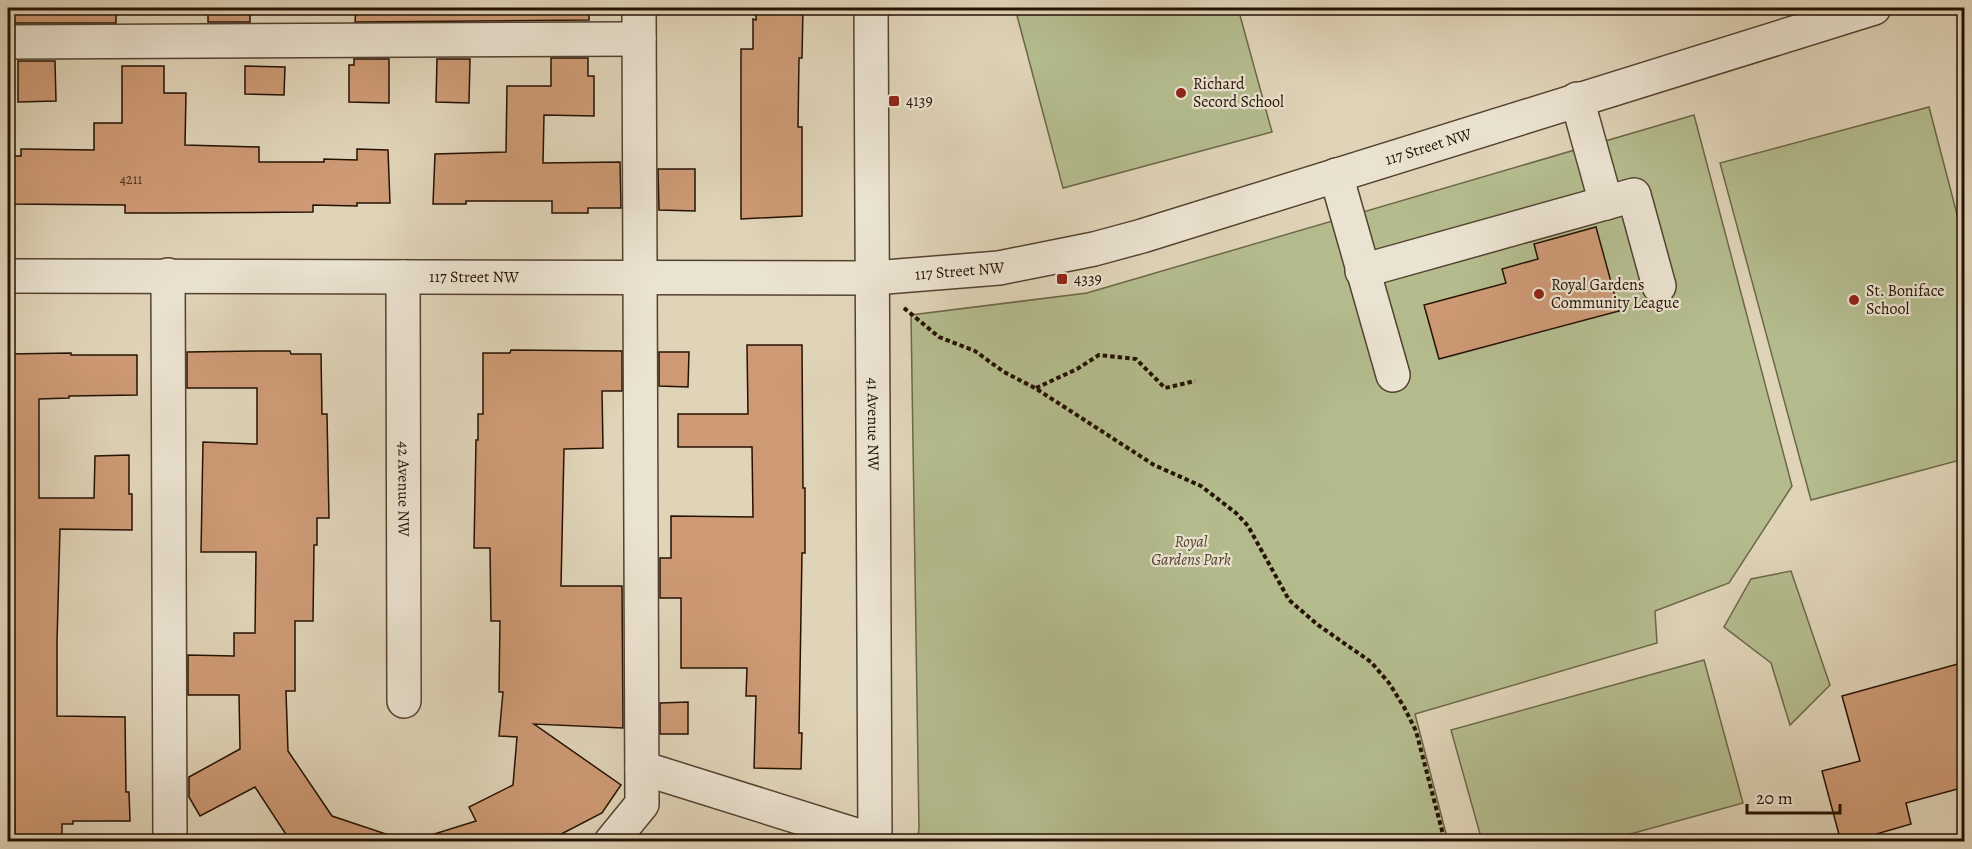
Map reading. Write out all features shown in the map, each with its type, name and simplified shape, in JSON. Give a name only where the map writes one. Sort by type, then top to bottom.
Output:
[{"type":"street","name":"41 Avenue NW","points":[[871,8],[875,841]]},
{"type":"street","name":"117 Street NW","points":[[8,276],[873,279],[999,268],[1094,249],[1142,236],[1874,8]]},
{"type":"street","points":[[8,42],[639,23],[642,804],[611,842]]},
{"type":"street","points":[[1577,99],[1606,203]]},
{"type":"street","points":[[1336,175],[1393,375]]},
{"type":"street","points":[[1362,271],[1634,195],[1659,286]]},
{"type":"street","points":[[168,275],[170,842]]},
{"type":"street","name":"42 Avenue NW","points":[[403,277],[404,701]]},
{"type":"street","points":[[642,768],[875,841]]},
{"type":"path","points":[[873,279],[911,315],[939,337],[975,351],[1004,372],[1035,388],[1154,465],[1201,486],[1236,513],[1248,526],[1289,600],[1318,625],[1371,662],[1399,699],[1416,731],[1445,842]]},
{"type":"path","points":[[1035,388],[1077,369],[1100,355],[1136,359],[1165,388],[1195,381]]},
{"type":"green space","points":[[1015,8],[1238,8],[1272,132],[1063,188]]},
{"type":"green space","points":[[1929,107],[1964,241],[1964,459],[1811,500],[1720,163]]},
{"type":"green space","name":"Royal Gardens Park","points":[[1694,115],[1792,486],[1729,583],[1655,611],[1657,643],[1415,714],[1448,841],[917,841],[919,829],[911,315],[1087,293]]},
{"type":"green space","points":[[1791,571],[1830,685],[1790,725],[1771,663],[1724,627],[1751,579]]},
{"type":"green space","points":[[1704,660],[1743,803],[1605,841],[1482,841],[1451,730]]},
{"type":"building","points":[[10,8],[116,8],[116,23],[10,23]]},
{"type":"building","points":[[208,8],[250,8],[250,22],[208,22]]},
{"type":"building","points":[[356,8],[441,8],[441,13],[551,12],[551,8],[589,8],[589,20],[355,22]]},
{"type":"building","points":[[756,8],[803,8],[802,58],[799,58],[798,127],[802,127],[802,216],[741,219],[741,49],[753,49],[753,19],[756,20]]},
{"type":"building","points":[[551,58],[588,58],[588,76],[594,76],[594,116],[544,115],[543,163],[620,162],[621,208],[588,208],[588,213],[552,213],[552,201],[466,201],[466,204],[433,204],[435,154],[506,152],[507,86],[551,86]]},
{"type":"building","points":[[354,59],[389,59],[389,103],[349,102],[349,65],[354,65]]},
{"type":"building","points":[[437,59],[470,59],[469,103],[436,102]]},
{"type":"building","points":[[18,61],[55,61],[56,101],[18,102]]},
{"type":"building","points":[[122,66],[164,66],[164,93],[186,93],[185,145],[259,147],[259,162],[357,160],[357,149],[388,150],[390,203],[357,203],[357,206],[313,205],[313,212],[165,213],[125,213],[125,205],[8,204],[8,156],[21,156],[21,149],[94,150],[94,123],[122,123]]},
{"type":"building","points":[[245,66],[285,67],[284,95],[245,94]]},
{"type":"building","points":[[658,169],[695,169],[695,211],[659,210]]},
{"type":"building","name":"Royal Gardens Community League","points":[[1596,227],[1619,311],[1439,359],[1424,305],[1506,283],[1502,269],[1538,259],[1534,244]]},
{"type":"building","points":[[747,345],[802,345],[805,553],[802,553],[799,733],[802,733],[801,769],[754,768],[756,696],[746,696],[747,668],[681,668],[681,598],[660,598],[660,558],[671,558],[671,516],[753,517],[752,447],[678,447],[678,414],[748,414]]},
{"type":"building","points":[[511,350],[622,351],[622,391],[602,391],[603,448],[564,449],[561,586],[622,586],[623,728],[534,724],[621,785],[602,813],[546,842],[432,842],[431,835],[476,821],[469,807],[513,785],[517,737],[499,736],[503,692],[499,692],[500,621],[491,621],[490,548],[474,548],[476,440],[478,440],[478,414],[483,414],[483,353],[510,353]]},
{"type":"building","points":[[290,351],[291,354],[321,354],[322,414],[327,414],[329,518],[317,518],[317,545],[314,545],[313,621],[295,621],[295,691],[286,691],[288,751],[332,816],[395,837],[395,842],[291,842],[255,787],[200,816],[189,797],[189,777],[240,749],[239,695],[188,695],[188,655],[234,656],[234,633],[255,633],[256,552],[201,552],[203,442],[257,444],[257,388],[187,388],[187,352]]},
{"type":"building","points":[[659,352],[689,352],[688,387],[659,386]]},
{"type":"building","points":[[71,353],[71,355],[137,355],[137,395],[39,399],[39,498],[94,498],[95,456],[129,455],[132,530],[60,529],[57,716],[125,717],[126,792],[129,792],[130,821],[73,821],[73,824],[62,824],[62,839],[59,839],[59,842],[15,842],[13,711],[8,711],[8,354]]},
{"type":"building","points":[[1965,662],[1965,787],[1906,803],[1911,824],[1849,842],[1841,842],[1822,771],[1860,761],[1842,696]]},
{"type":"building","points":[[688,702],[688,734],[660,734],[660,703]]},
{"type":"place","name":"Richard Secord School","points":[[1181,93]]},
{"type":"place","name":"4139","points":[[894,101]]},
{"type":"place","name":"4339","points":[[1062,279]]},
{"type":"place","name":"Royal Gardens Community League","points":[[1539,294]]},
{"type":"place","name":"St. Boniface School","points":[[1854,300]]}]
